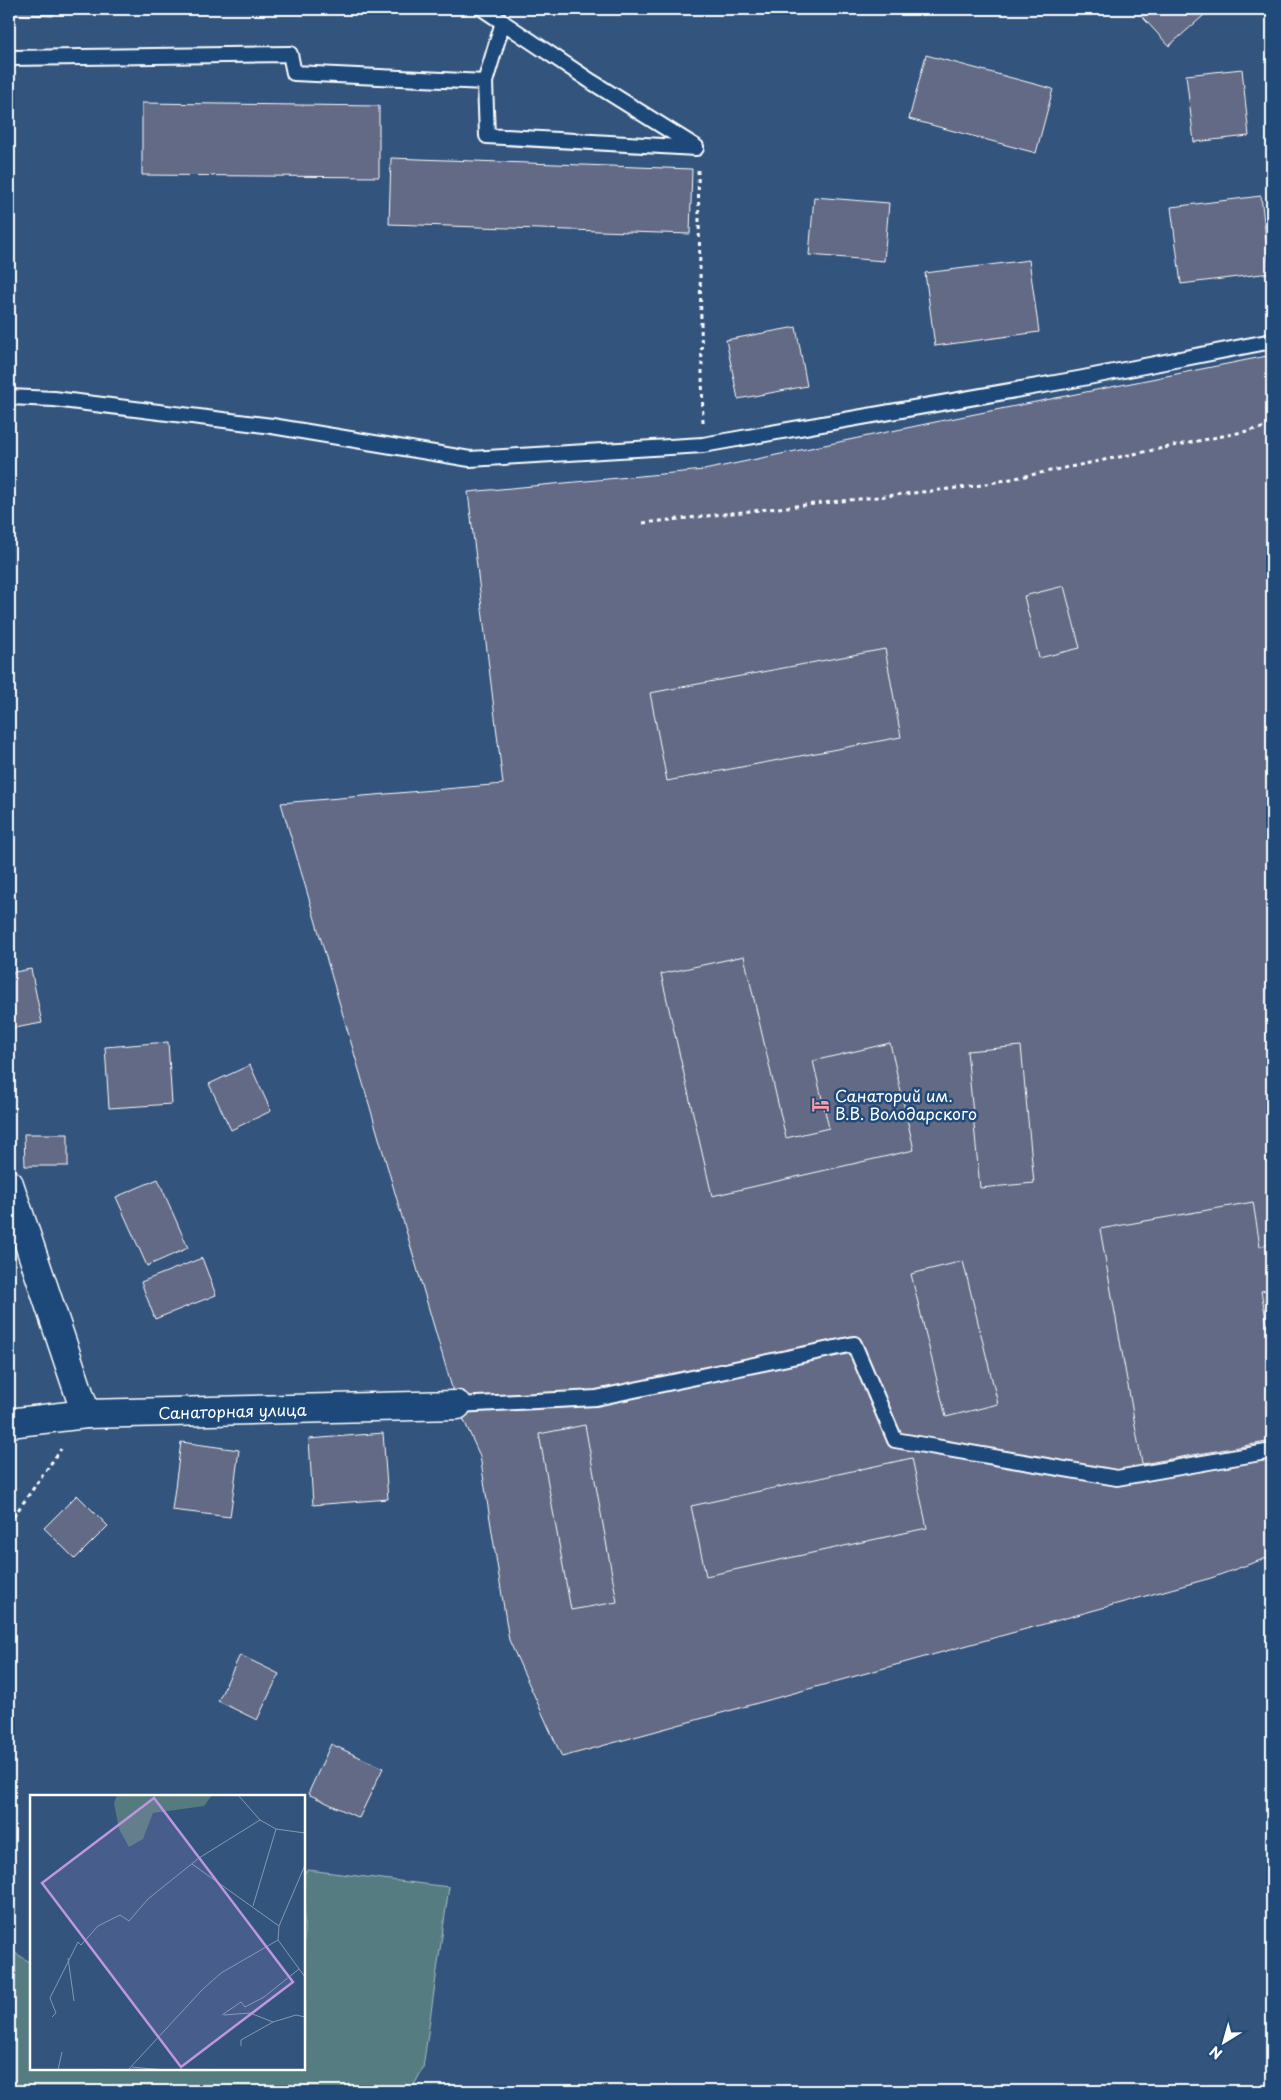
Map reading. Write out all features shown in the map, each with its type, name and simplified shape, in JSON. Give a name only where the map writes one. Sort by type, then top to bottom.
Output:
[{"type":"street","points":[[9,1184],[86,1414]]},
{"type":"street","name":"Санаторная улица","points":[[9,1423],[86,1414],[457,1405]]},
{"type":"lane","points":[[483,9],[696,148]]},
{"type":"lane","points":[[503,22],[485,82],[487,136],[696,148]]},
{"type":"lane","points":[[9,58],[290,54],[294,73],[485,82]]},
{"type":"lane","points":[[9,397],[54,399],[272,426],[470,460],[703,445],[1078,379],[1272,341]]},
{"type":"lane","points":[[457,1405],[596,1398],[854,1344],[896,1440],[1116,1478],[1272,1451]]},
{"type":"path","points":[[696,148],[699,184],[703,445]]},
{"type":"path","points":[[643,523],[976,486],[1272,426]]},
{"type":"path","points":[[9,1522],[86,1414]]},
{"type":"green space","points":[[308,1870],[449,1887],[423,2068],[411,2091],[9,2091],[9,1949],[30,1962],[30,2070],[305,2070],[305,1872]]},
{"type":"building","points":[[9,9],[53,9],[53,16],[9,14]]},
{"type":"building","points":[[1135,9],[1211,9],[1169,46]]},
{"type":"building","points":[[926,55],[1053,89],[1036,153],[909,119]]},
{"type":"building","points":[[1242,69],[1249,136],[1194,142],[1186,75]]},
{"type":"building","points":[[142,103],[379,106],[379,177],[142,175]]},
{"type":"building","points":[[391,158],[692,169],[690,234],[389,224]]},
{"type":"building","points":[[1261,196],[1270,273],[1181,284],[1171,207]]},
{"type":"building","points":[[814,197],[889,203],[884,261],[809,255]]},
{"type":"building","points":[[1029,260],[1039,332],[935,346],[925,273]]},
{"type":"building","points":[[796,327],[807,386],[738,399],[726,340]]},
{"type":"building","name":"Санаторий им. В.В. Володарского","points":[[1272,355],[1272,1556],[1211,1578],[562,1757],[509,1640],[480,1456],[457,1405],[281,803],[503,784],[468,492],[704,470]]},
{"type":"building","points":[[1064,586],[1080,648],[1039,658],[1024,596]]},
{"type":"building","points":[[885,649],[901,737],[667,781],[650,693]]},
{"type":"building","points":[[744,956],[786,1138],[829,1128],[813,1061],[890,1043],[914,1150],[712,1196],[661,974]]},
{"type":"building","points":[[31,969],[42,1023],[9,1029],[9,973]]},
{"type":"building","points":[[168,1042],[172,1104],[109,1108],[105,1047]]},
{"type":"building","points":[[1021,1046],[1034,1183],[980,1188],[967,1051]]},
{"type":"building","points":[[250,1065],[271,1111],[231,1130],[209,1084]]},
{"type":"building","points":[[24,1134],[68,1134],[68,1166],[25,1166]]},
{"type":"building","points":[[158,1179],[188,1248],[147,1266],[116,1197]]},
{"type":"building","points":[[1253,1202],[1260,1246],[1272,1244],[1272,1289],[1261,1291],[1272,1352],[1272,1441],[1142,1464],[1100,1229]]},
{"type":"building","points":[[202,1258],[216,1295],[155,1319],[141,1282]]},
{"type":"building","points":[[963,1261],[998,1404],[946,1417],[911,1274]]},
{"type":"building","points":[[585,1425],[617,1602],[571,1610],[539,1434]]},
{"type":"building","points":[[383,1433],[388,1499],[313,1505],[309,1439]]},
{"type":"building","points":[[181,1442],[239,1450],[230,1517],[172,1510]]},
{"type":"building","points":[[912,1458],[927,1528],[706,1576],[691,1506]]},
{"type":"building","points":[[77,1495],[108,1526],[75,1559],[44,1528]]},
{"type":"building","points":[[240,1655],[279,1674],[257,1720],[218,1701]]},
{"type":"building","points":[[331,1744],[383,1768],[359,1818],[308,1794]]},
{"type":"place","name":"Санаторий им. В.В. Володарского","points":[[821,1104]]}]
